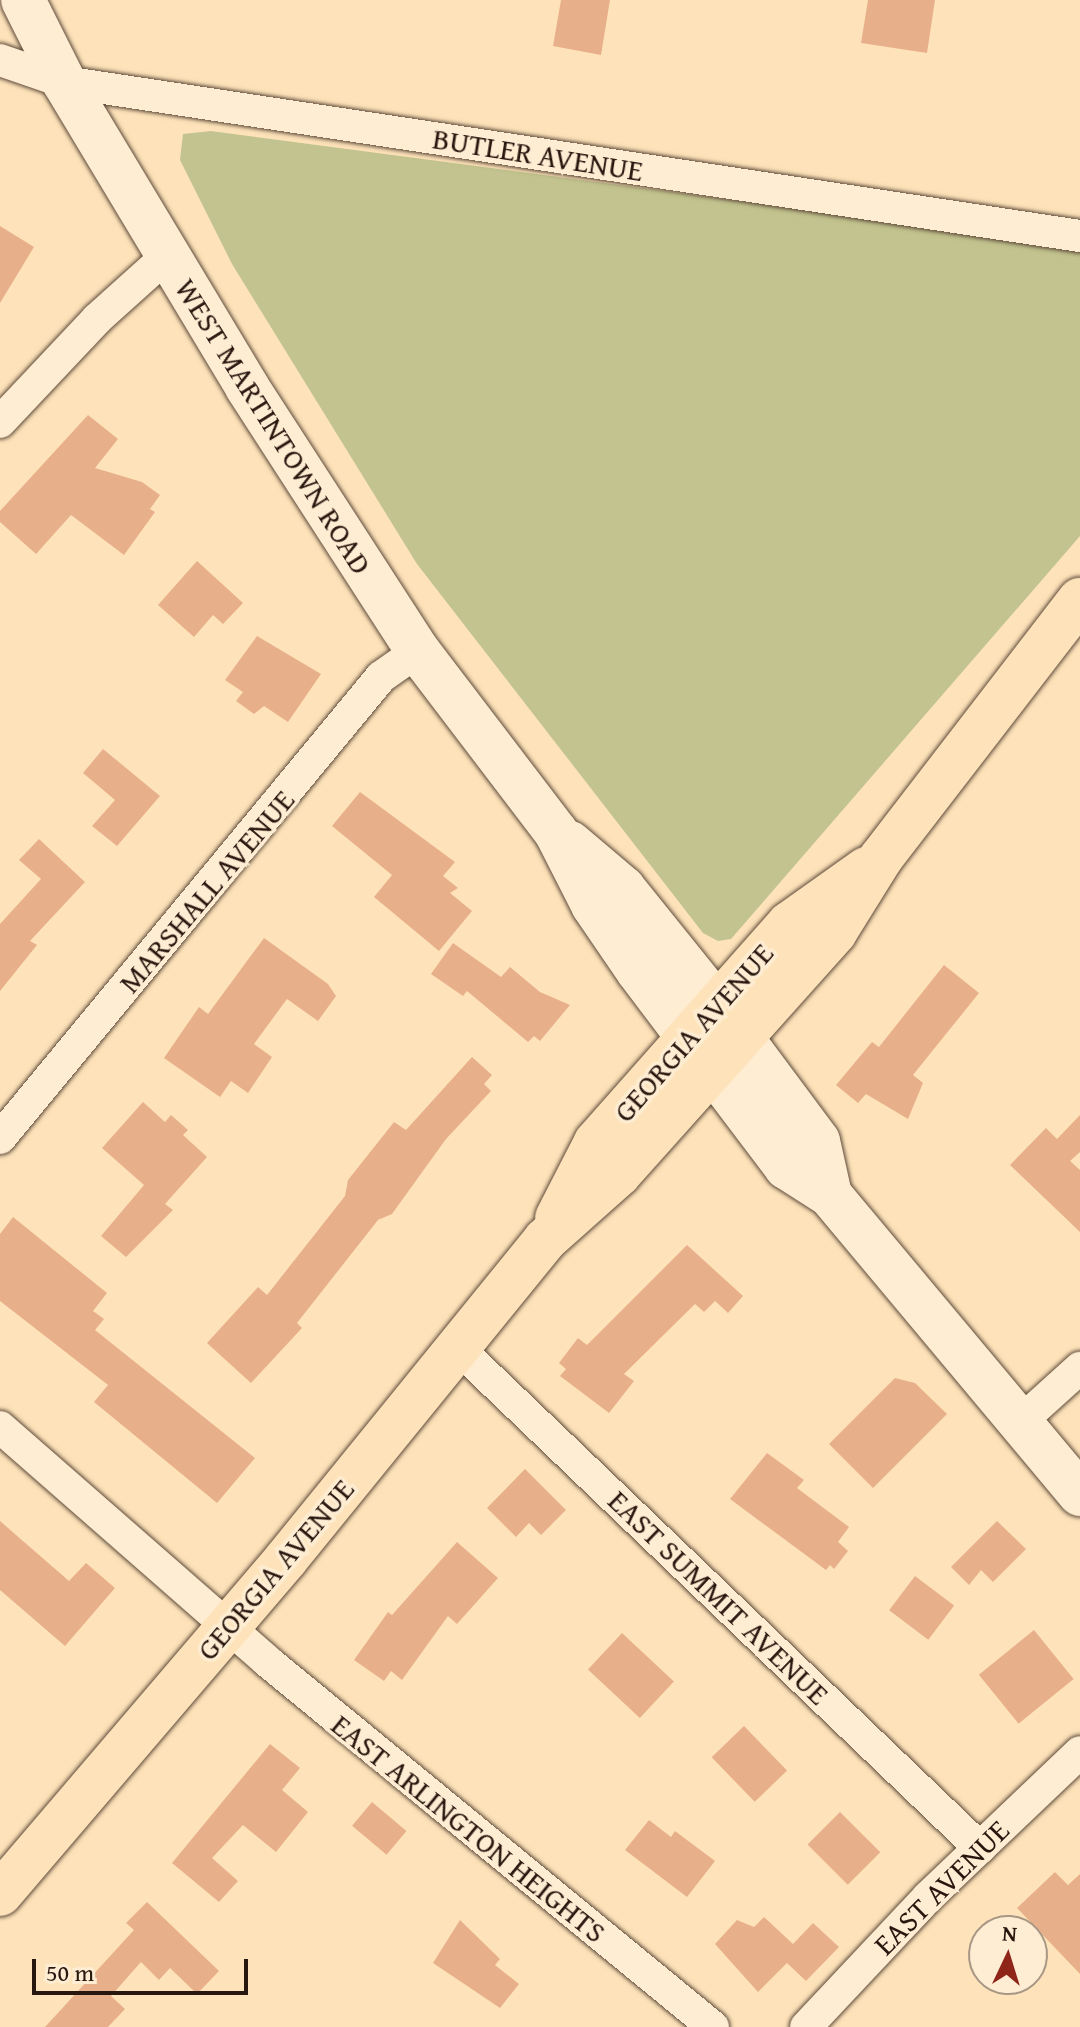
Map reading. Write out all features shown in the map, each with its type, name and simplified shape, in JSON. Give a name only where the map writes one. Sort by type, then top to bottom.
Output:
[{"type":"main road","name":"WEST MARTINTOWN ROAD","points":[[23,0],[64,82],[167,256],[418,651],[556,832],[593,905],[700,1054],[786,1167],[830,1195]]},
{"type":"main road","name":"GEORGIA AVENUE","points":[[0,1894],[229,1624],[545,1240],[619,1174],[700,1054],[729,1021],[835,932],[881,858],[1072,625]]},
{"type":"main road","name":"WEST MARTINTOWN ROAD","points":[[556,832],[623,888],[729,1021],[818,1141],[830,1195]]},
{"type":"main road","points":[[830,1195],[1018,1424],[1080,1494]]},
{"type":"street","name":"BUTLER AVENUE","points":[[0,60],[64,82],[1080,236]]},
{"type":"street","points":[[0,422],[97,319],[167,256]]},
{"type":"street","name":"MARSHALL AVENUE","points":[[0,1138],[381,677],[418,651]]},
{"type":"street","name":"EAST SUMMIT AVENUE","points":[[457,1347],[980,1848]]},
{"type":"street","points":[[1018,1424],[1080,1368]]},
{"type":"street","name":"EAST ARLINGTON HEIGHTS","points":[[0,1427],[229,1624],[279,1671],[713,2027]]},
{"type":"street","name":"EAST AVENUE","points":[[806,2027],[980,1848],[1080,1752]]},
{"type":"green space","points":[[211,131],[1080,246],[1080,536],[731,939],[718,941],[703,933],[417,564],[232,264],[180,160],[183,134]]},
{"type":"building","points":[[561,0],[610,0],[601,55],[553,46]]},
{"type":"building","points":[[868,0],[935,0],[927,53],[861,43]]},
{"type":"building","points":[[0,226],[34,247],[0,303]]},
{"type":"building","points":[[88,415],[118,439],[95,468],[142,482],[160,495],[150,509],[155,512],[124,555],[71,515],[36,554],[0,522],[0,511]]},
{"type":"building","points":[[197,561],[243,603],[223,624],[213,615],[194,637],[158,605]]},
{"type":"building","points":[[257,636],[321,674],[288,722],[264,706],[254,714],[236,701],[243,692],[225,680]]},
{"type":"building","points":[[103,749],[160,796],[117,846],[92,826],[115,800],[83,773]]},
{"type":"building","points":[[360,792],[455,862],[443,876],[458,888],[450,893],[472,911],[439,951],[374,897],[392,875],[332,826]]},
{"type":"building","points":[[39,839],[85,882],[30,941],[37,945],[0,991],[0,924],[41,879],[19,860]]},
{"type":"building","points":[[264,938],[328,984],[336,996],[318,1021],[287,999],[254,1044],[272,1057],[248,1093],[231,1081],[220,1097],[164,1058],[199,1007],[208,1014]]},
{"type":"building","points":[[453,943],[501,977],[510,967],[540,992],[570,1005],[540,1041],[534,1036],[528,1042],[467,991],[463,996],[431,974]]},
{"type":"building","points":[[944,965],[979,993],[913,1075],[923,1083],[908,1119],[866,1094],[858,1103],[836,1085],[872,1042],[879,1047]]},
{"type":"building","points":[[472,1057],[492,1075],[484,1084],[491,1091],[446,1139],[392,1214],[378,1220],[297,1323],[302,1328],[251,1383],[207,1343],[258,1287],[267,1295],[345,1196],[348,1180],[394,1122],[406,1130]]},
{"type":"building","points":[[143,1102],[165,1122],[171,1115],[188,1130],[183,1135],[207,1157],[165,1204],[173,1210],[126,1257],[101,1236],[144,1185],[102,1148]]},
{"type":"building","points":[[1080,1115],[1080,1152],[1070,1161],[1080,1170],[1080,1232],[1010,1165],[1046,1128],[1057,1139]]},
{"type":"building","points":[[13,1217],[107,1293],[93,1311],[104,1319],[95,1330],[255,1458],[217,1503],[94,1402],[108,1385],[0,1301],[0,1234]]},
{"type":"building","points":[[687,1245],[743,1296],[728,1313],[715,1301],[704,1312],[695,1304],[624,1374],[634,1381],[609,1413],[560,1376],[566,1369],[559,1363],[578,1338],[587,1345]]},
{"type":"building","points":[[895,1378],[915,1383],[947,1414],[873,1488],[829,1444]]},
{"type":"building","points":[[767,1453],[804,1480],[797,1488],[849,1527],[838,1542],[848,1551],[834,1569],[830,1565],[826,1570],[730,1499]]},
{"type":"building","points":[[525,1469],[566,1510],[541,1535],[529,1523],[516,1537],[487,1508]]},
{"type":"building","points":[[0,1521],[69,1581],[86,1563],[115,1588],[65,1646],[0,1590]]},
{"type":"building","points":[[997,1521],[1026,1549],[993,1582],[981,1570],[969,1585],[951,1567]]},
{"type":"building","points":[[457,1542],[498,1578],[457,1624],[448,1616],[402,1680],[391,1671],[384,1681],[354,1660],[388,1612],[392,1615]]},
{"type":"building","points":[[915,1576],[954,1605],[928,1640],[889,1610]]},
{"type":"building","points":[[1034,1630],[1074,1679],[1018,1724],[979,1675]]},
{"type":"building","points":[[622,1633],[674,1681],[640,1718],[588,1670]]},
{"type":"building","points":[[744,1726],[787,1771],[755,1802],[712,1757]]},
{"type":"building","points":[[270,1744],[300,1768],[282,1790],[308,1812],[276,1852],[243,1825],[212,1858],[238,1881],[219,1902],[172,1863]]},
{"type":"building","points":[[372,1802],[406,1831],[387,1855],[352,1826]]},
{"type":"building","points":[[840,1812],[880,1852],[848,1885],[807,1845]]},
{"type":"building","points":[[649,1820],[671,1837],[675,1831],[715,1861],[687,1897],[625,1850]]},
{"type":"building","points":[[1055,1872],[1068,1885],[1080,1874],[1080,1974],[1048,1940],[1048,1915],[1024,1915],[1017,1908]]},
{"type":"building","points":[[147,1902],[219,1971],[197,1994],[170,1968],[159,1980],[141,1962],[111,1996],[125,2009],[108,2027],[45,2027],[134,1930],[126,1923]]},
{"type":"building","points":[[764,1917],[793,1944],[813,1923],[839,1947],[806,1981],[787,1963],[758,1992],[715,1944],[737,1920],[754,1927]]},
{"type":"building","points":[[460,1920],[500,1959],[495,1965],[519,1984],[500,2008],[433,1963]]}]
